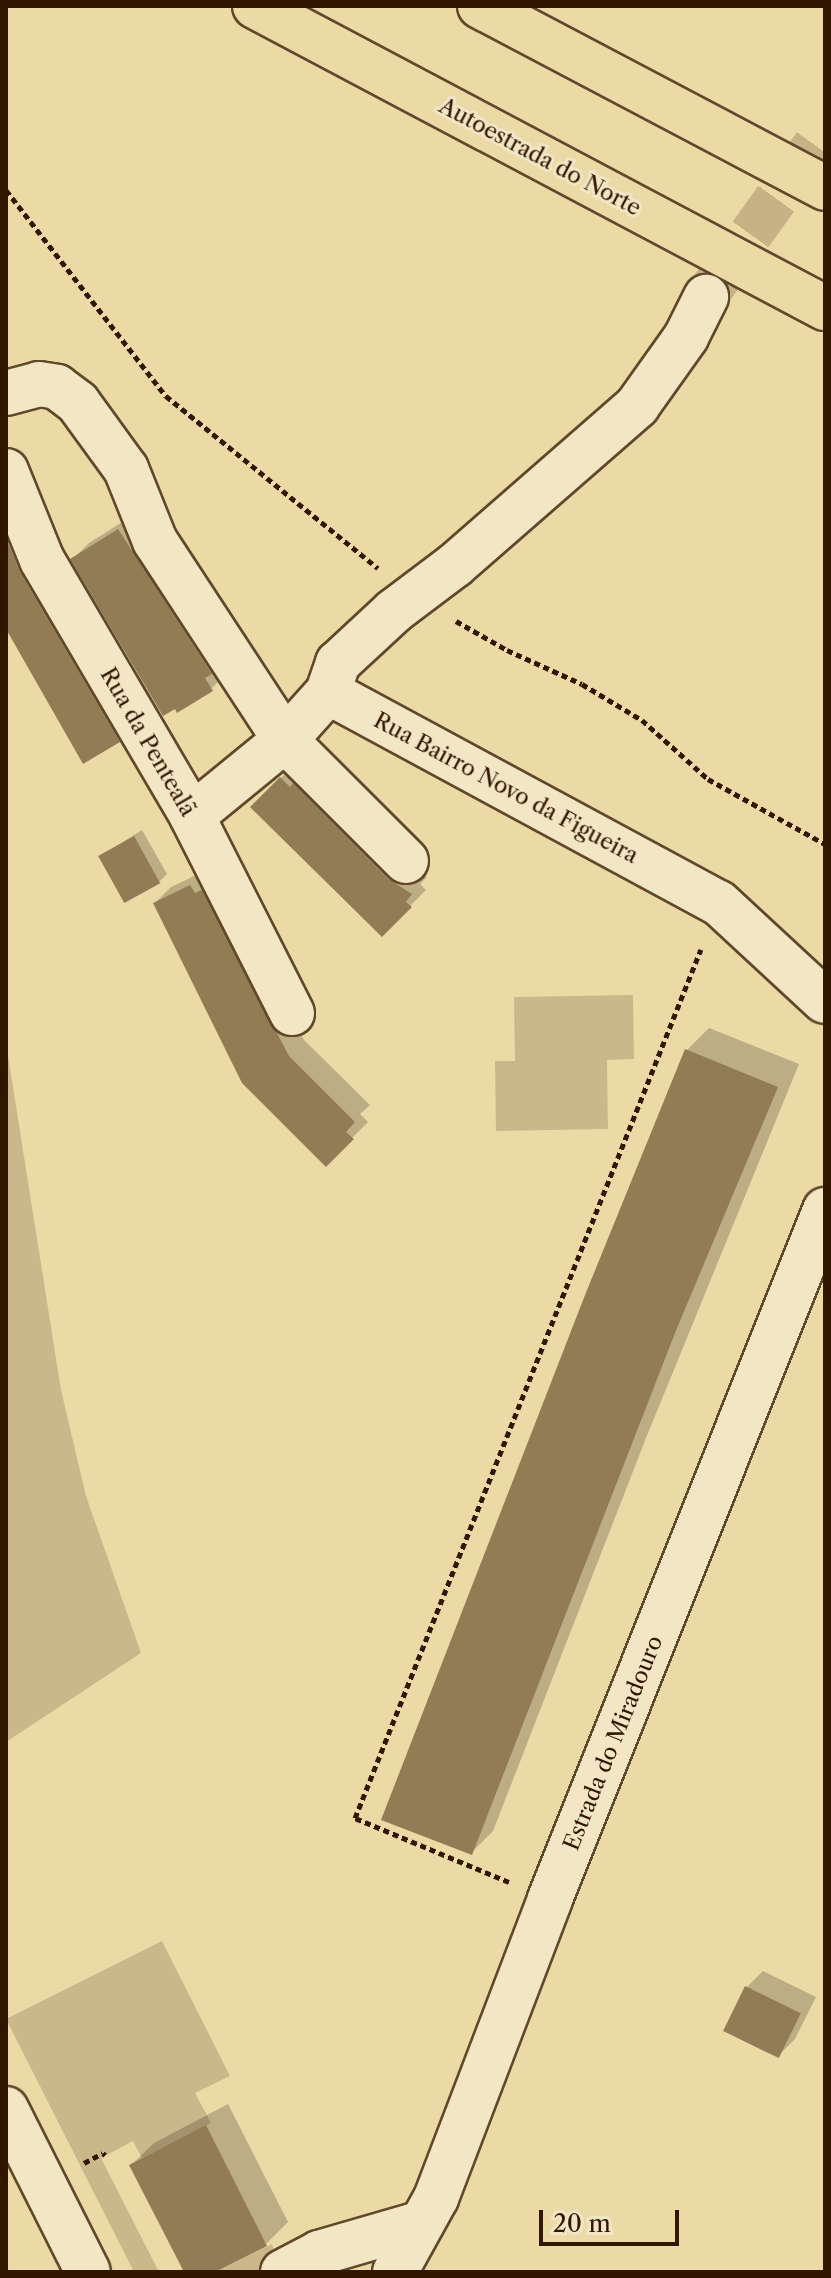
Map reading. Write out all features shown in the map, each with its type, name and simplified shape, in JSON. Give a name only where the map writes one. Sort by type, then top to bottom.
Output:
[{"type":"highway","name":"Autoestrada do Norte","points":[[255,6],[825,308]]},
{"type":"highway","points":[[480,6],[825,188]]},
{"type":"street","points":[[192,816],[285,740],[328,692],[338,663],[394,611],[417,595],[637,406],[686,337],[706,297]]},
{"type":"street","points":[[6,393],[39,384],[57,387],[78,403],[126,469],[155,541],[285,740],[406,861]]},
{"type":"street","name":"Rua da Pentealã","points":[[6,471],[42,560],[192,816],[292,1013]]},
{"type":"street","name":"Rua Bairro Novo da Figueira","points":[[328,692],[719,903],[825,1001]]},
{"type":"street","name":"Estrada do Miradouro","points":[[395,2272],[436,2198],[550,1899],[825,1210]]},
{"type":"street","points":[[6,2109],[88,2272]]},
{"type":"street","points":[[283,2272],[319,2253],[422,2223]]},
{"type":"path","points":[[6,190],[166,396],[287,497],[334,529],[383,572],[417,595],[507,650],[582,684],[642,720],[708,779],[825,844]]},
{"type":"path","points":[[550,1899],[355,1818],[719,903]]},
{"type":"path","points":[[79,2166],[103,2153],[105,2155]]},
{"type":"shaded area","points":[[633,995],[634,1059],[607,1060],[608,1129],[496,1131],[495,1061],[515,1061],[514,997]]},
{"type":"shaded area","points":[[6,1043],[61,1390],[86,1496],[141,1653],[6,1742]]},
{"type":"shaded area","points":[[162,1941],[230,2076],[195,2093],[211,2123],[142,2158],[133,2141],[101,2158],[159,2272],[134,2272],[6,2019]]},
{"type":"shaded area","points":[[272,2244],[275,2255],[263,2272],[215,2272]]},
{"type":"building","points":[[118,529],[212,674],[205,678],[213,691],[177,713],[175,709],[163,716],[70,559]]},
{"type":"building","points":[[6,538],[20,572],[120,742],[83,764],[6,629]]},
{"type":"building","points":[[280,777],[290,787],[293,783],[388,879],[412,894],[406,902],[412,907],[382,937],[250,807]]},
{"type":"building","points":[[134,836],[160,883],[124,903],[98,856]]},
{"type":"building","points":[[190,885],[195,893],[202,890],[289,1056],[355,1122],[346,1132],[354,1139],[326,1167],[242,1083],[153,903]]},
{"type":"building","points":[[685,1049],[778,1087],[675,1333],[472,1855],[381,1820],[585,1295]]},
{"type":"building","points":[[745,1986],[801,2013],[779,2058],[723,2031]]},
{"type":"building","points":[[206,2125],[267,2246],[215,2272],[184,2272],[129,2165]]},
{"type":"tunnel","points":[[712,288],[825,131]]}]
